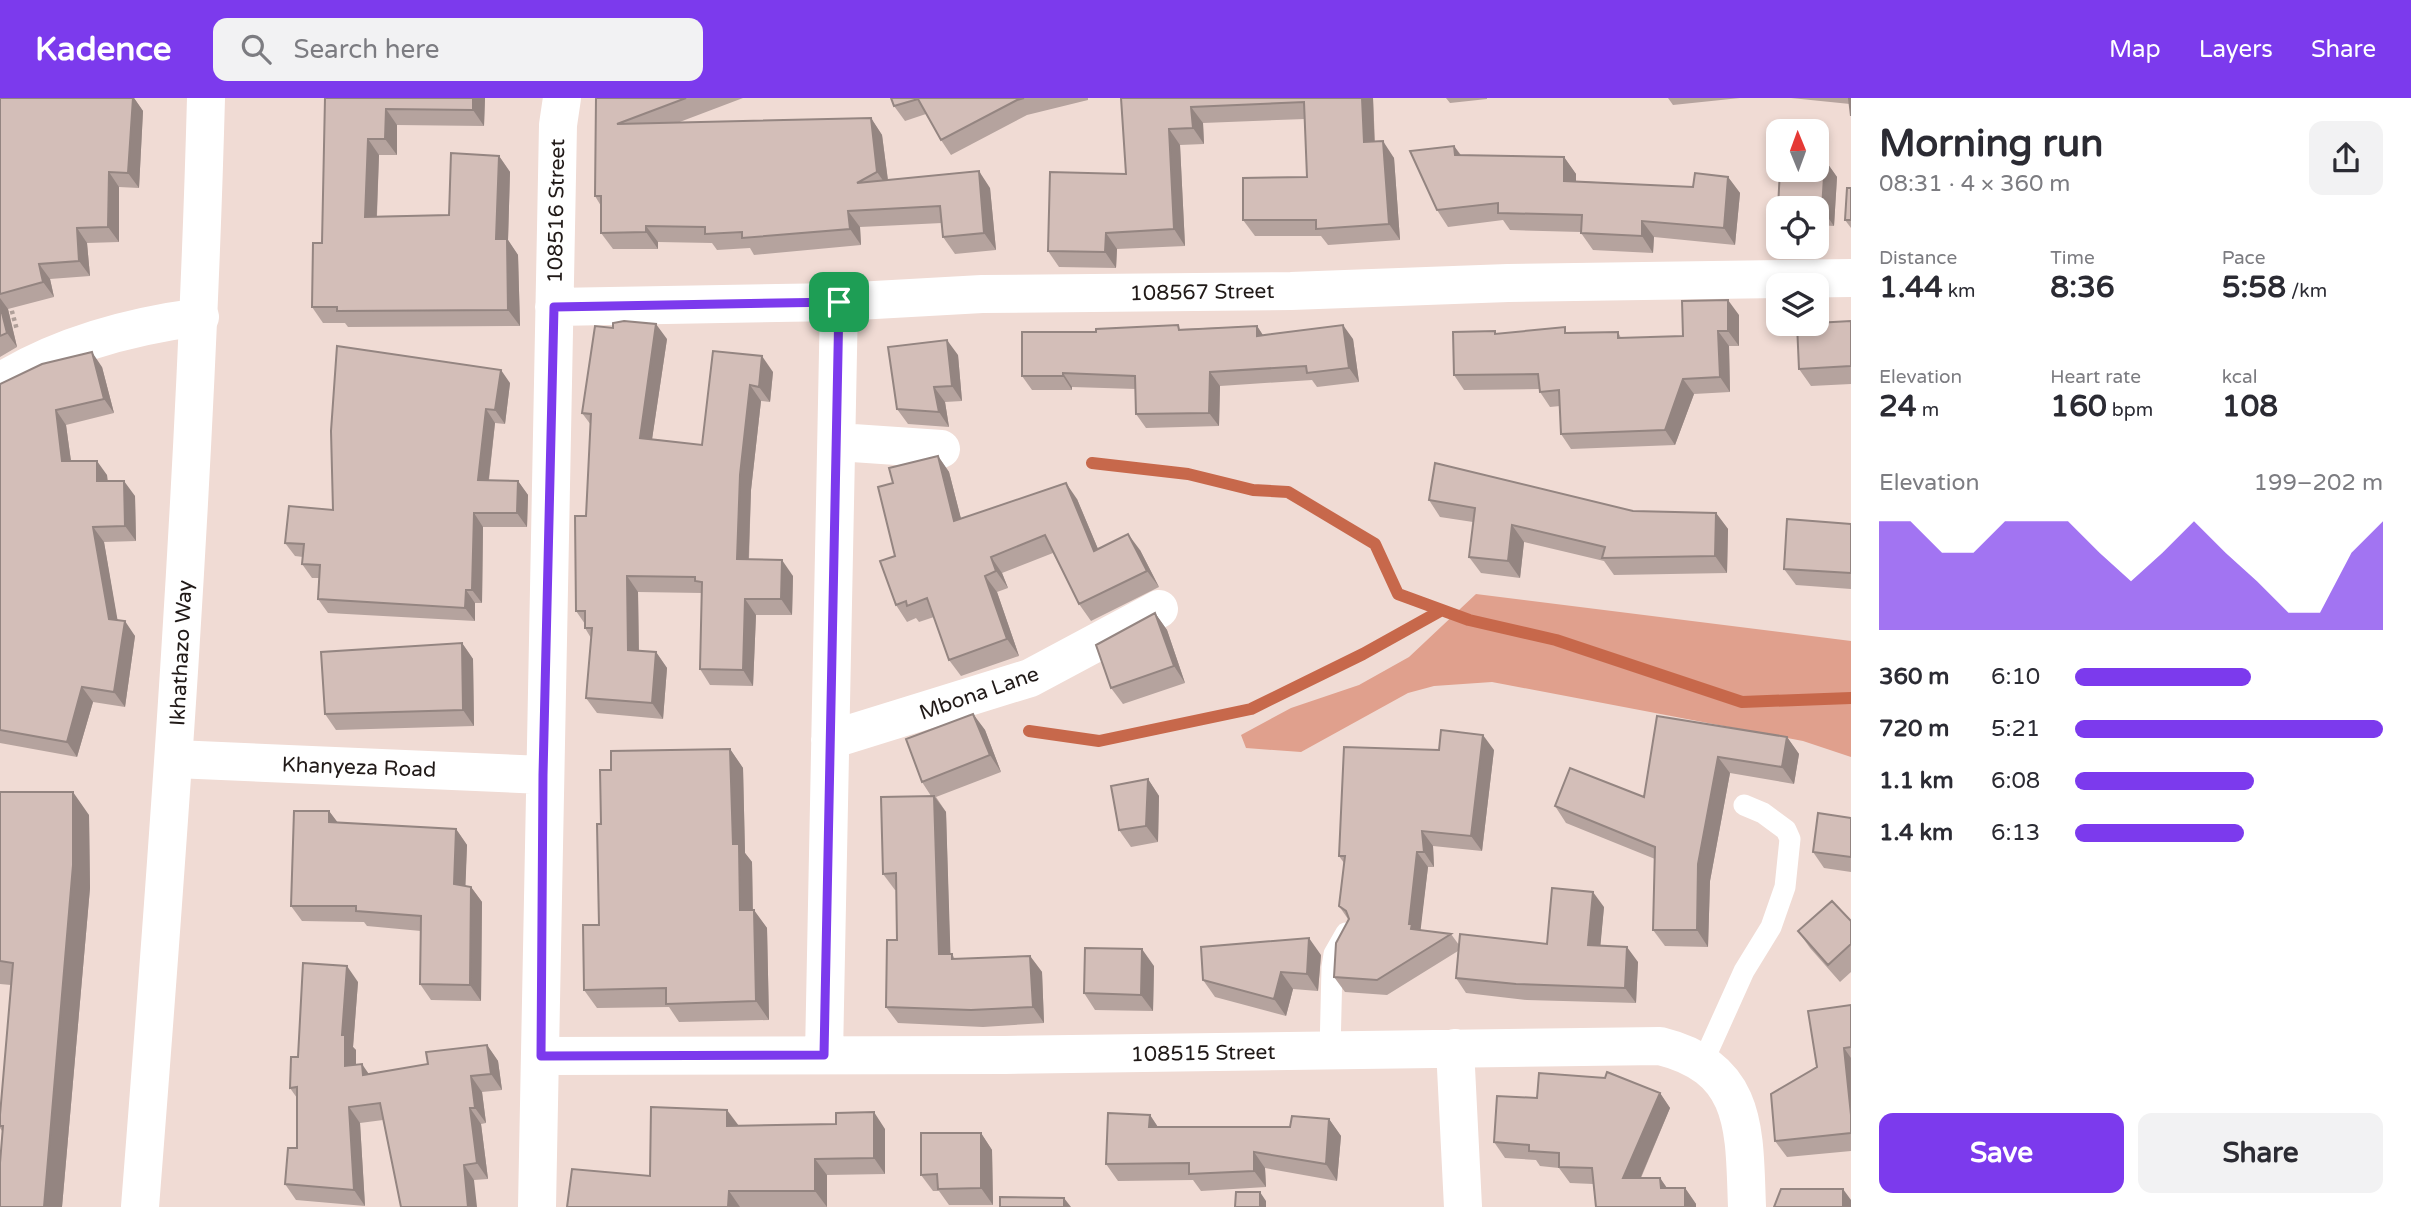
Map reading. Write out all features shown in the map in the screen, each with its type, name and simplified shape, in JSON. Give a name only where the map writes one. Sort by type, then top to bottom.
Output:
[{"type":"street","name":"Ikhathazo Way","points":[[140,1207],[175,759],[201,317],[206,98]]},
{"type":"street","name":"108516 Street","points":[[537,1207],[543,775],[558,125],[562,98]]},
{"type":"street","name":"108567 Street","points":[[554,307],[839,302],[982,294],[1292,291],[1522,283],[1851,278]]},
{"type":"street","points":[[824,1055],[839,302]]},
{"type":"street","points":[[14,373],[139,327],[201,317]]},
{"type":"street","points":[[838,442],[941,449]]},
{"type":"street","name":"Mbona Lane","points":[[830,740],[1030,678],[1159,608]]},
{"type":"street","name":"Khanyeza Road","points":[[175,759],[543,775]]},
{"type":"street","name":"108515 Street","points":[[541,1056],[1329,1052],[1660,1046],[1686,1052],[1703,1062],[1732,1096],[1741,1115],[1747,1207]]},
{"type":"street","points":[[1455,1048],[1462,1207]]},
{"type":"lane","points":[[1703,1062],[1744,971],[1771,927],[1785,887],[1790,839],[1786,831],[1763,813],[1744,805]]},
{"type":"lane","points":[[1329,1052],[1332,967],[1334,954],[1346,933]]},
{"type":"path","points":[[7,291],[14,373]]},
{"type":"shaded area","points":[[1476,594],[1851,641],[1851,757],[1803,741],[1492,682],[1434,686],[1408,693],[1301,752],[1246,748],[1241,735],[1291,708],[1359,685],[1409,657]]},
{"type":"building","points":[[0,98],[133,98],[128,173],[109,172],[108,227],[77,228],[79,261],[39,264],[43,282],[0,294]]},
{"type":"building","points":[[325,98],[473,98],[473,110],[386,109],[385,139],[368,139],[365,217],[449,215],[451,153],[499,156],[496,239],[507,239],[508,310],[337,311],[337,307],[312,307],[313,243],[322,243]]},
{"type":"building","points":[[596,98],[686,98],[617,124],[871,118],[877,172],[857,183],[979,171],[984,233],[943,237],[940,206],[848,211],[850,229],[742,238],[742,232],[705,234],[705,227],[646,226],[646,232],[601,233],[601,196],[595,196]]},
{"type":"building","points":[[891,98],[1024,98],[941,140],[918,99],[894,106]]},
{"type":"building","points":[[1121,98],[1362,98],[1364,142],[1383,141],[1389,224],[1316,229],[1316,220],[1243,220],[1243,178],[1307,177],[1304,102],[1191,107],[1193,128],[1169,129],[1174,229],[1106,233],[1105,252],[1048,251],[1050,172],[1126,174]]},
{"type":"building","points":[[1454,146],[1455,155],[1564,157],[1564,181],[1693,187],[1695,173],[1728,177],[1724,228],[1642,221],[1642,236],[1581,233],[1582,215],[1498,213],[1498,203],[1437,210],[1410,151]]},
{"type":"building","points":[[1779,182],[1824,182],[1823,196],[1779,196]]},
{"type":"building","points":[[1847,188],[1851,188],[1851,220],[1845,220]]},
{"type":"building","points":[[1728,300],[1728,331],[1718,331],[1720,377],[1683,379],[1665,430],[1561,434],[1559,390],[1540,392],[1538,374],[1454,375],[1453,332],[1495,331],[1495,334],[1565,327],[1565,333],[1618,332],[1618,338],[1683,336],[1682,301]]},
{"type":"building","points":[[0,305],[7,333],[0,336]]},
{"type":"building","points":[[624,321],[656,324],[640,438],[702,445],[713,351],[762,356],[759,387],[750,385],[740,475],[737,559],[782,560],[781,599],[745,599],[743,670],[700,669],[702,582],[695,581],[695,577],[627,576],[628,650],[656,652],[652,703],[586,698],[592,628],[585,628],[585,611],[576,611],[575,516],[586,516],[591,414],[582,413],[595,326],[613,328],[613,323]]},
{"type":"building","points":[[1851,321],[1851,366],[1799,369],[1798,336],[1829,336],[1829,322]]},
{"type":"building","points":[[1178,325],[1179,330],[1257,326],[1257,336],[1343,325],[1349,368],[1307,373],[1306,366],[1210,372],[1209,413],[1136,414],[1135,376],[1063,373],[1063,376],[1022,376],[1022,332],[1096,332],[1096,329]]},
{"type":"building","points":[[947,340],[952,386],[934,387],[939,412],[897,409],[888,347]]},
{"type":"building","points":[[337,346],[501,370],[495,410],[486,409],[478,480],[518,481],[517,513],[474,513],[472,590],[466,590],[465,608],[318,599],[320,565],[302,564],[304,544],[285,543],[289,506],[333,510],[331,431]]},
{"type":"building","points":[[92,352],[104,399],[56,410],[62,461],[97,461],[97,481],[124,481],[125,526],[93,527],[109,619],[125,621],[114,692],[82,687],[67,742],[0,730],[0,384],[42,364]]},
{"type":"building","points":[[938,456],[954,521],[1066,483],[1094,551],[1128,534],[1147,571],[1079,604],[1045,535],[991,557],[996,571],[985,576],[1007,639],[949,660],[927,598],[907,606],[906,601],[896,605],[880,561],[895,556],[878,487],[893,483],[889,468]]},
{"type":"building","points":[[1435,463],[1633,511],[1716,513],[1715,556],[1602,558],[1605,547],[1512,525],[1508,561],[1469,557],[1475,508],[1429,500]]},
{"type":"building","points":[[1787,519],[1851,524],[1851,573],[1784,569]]},
{"type":"building","points":[[1155,613],[1174,666],[1111,688],[1096,645]]},
{"type":"building","points":[[462,643],[463,710],[325,714],[321,652]]},
{"type":"building","points":[[973,714],[990,755],[922,782],[906,739]]},
{"type":"building","points":[[1657,716],[1787,737],[1782,767],[1718,757],[1698,864],[1697,930],[1653,930],[1655,847],[1555,806],[1570,768],[1644,797]]},
{"type":"building","points":[[1441,730],[1483,735],[1471,836],[1422,831],[1424,852],[1417,852],[1409,924],[1412,924],[1411,929],[1451,934],[1377,980],[1334,977],[1336,943],[1349,919],[1346,911],[1339,906],[1345,856],[1339,856],[1344,747],[1439,750]]},
{"type":"building","points":[[730,749],[733,844],[739,844],[740,910],[754,910],[756,1001],[666,1004],[666,988],[584,990],[583,925],[599,925],[597,824],[601,824],[600,770],[611,770],[611,751]]},
{"type":"building","points":[[1148,779],[1146,826],[1119,830],[1111,786]]},
{"type":"building","points":[[0,792],[73,792],[73,865],[44,1207],[0,1207],[3,1126],[0,1126],[0,1115],[13,963],[0,961]]},
{"type":"building","points":[[934,796],[939,954],[952,954],[952,959],[1030,956],[1033,1007],[971,1010],[886,1007],[887,940],[897,940],[896,873],[883,874],[881,797]]},
{"type":"building","points":[[294,811],[329,811],[329,822],[456,829],[454,884],[471,887],[470,985],[420,984],[421,916],[356,911],[356,906],[291,906]]},
{"type":"building","points":[[1818,813],[1851,818],[1851,857],[1813,852]]},
{"type":"building","points":[[1552,888],[1593,892],[1588,945],[1627,947],[1625,988],[1516,984],[1456,978],[1460,934],[1547,944]]},
{"type":"building","points":[[1832,901],[1851,921],[1851,944],[1828,965],[1798,931]]},
{"type":"building","points":[[1309,938],[1307,974],[1281,972],[1274,999],[1203,980],[1201,947]]},
{"type":"building","points":[[1085,948],[1142,949],[1141,995],[1084,993]]},
{"type":"building","points":[[303,963],[347,966],[342,1035],[345,1035],[345,1066],[362,1064],[363,1075],[428,1064],[426,1052],[487,1045],[491,1074],[471,1076],[475,1108],[470,1108],[477,1163],[464,1165],[468,1207],[401,1207],[380,1103],[349,1107],[354,1190],[285,1184],[288,1148],[297,1148],[297,1087],[290,1088],[291,1057],[298,1057]]},
{"type":"building","points":[[1851,1005],[1851,1047],[1844,1048],[1851,1133],[1775,1141],[1771,1094],[1817,1067],[1808,1011]]},
{"type":"building","points":[[1607,1072],[1660,1093],[1623,1178],[1660,1178],[1661,1188],[1685,1188],[1685,1207],[1596,1207],[1592,1168],[1559,1167],[1559,1153],[1529,1151],[1529,1145],[1494,1142],[1497,1096],[1537,1098],[1539,1073],[1605,1078]]},
{"type":"building","points":[[651,1107],[727,1110],[727,1126],[836,1124],[836,1113],[874,1112],[874,1158],[815,1159],[815,1191],[729,1191],[728,1207],[567,1207],[572,1169],[650,1176]]},
{"type":"building","points":[[1108,1113],[1150,1115],[1149,1127],[1290,1127],[1292,1116],[1329,1119],[1326,1164],[1254,1152],[1254,1171],[1189,1174],[1189,1163],[1106,1164]]},
{"type":"building","points":[[921,1133],[981,1133],[981,1188],[938,1189],[937,1174],[921,1175]]},
{"type":"building","points":[[1781,1189],[1843,1189],[1843,1207],[1774,1207]]},
{"type":"building","points":[[1236,1192],[1260,1192],[1260,1207],[1235,1207]]},
{"type":"building","points":[[1000,1197],[1064,1198],[1064,1207],[1000,1207]]},
{"type":"waterway","points":[[1092,463],[1188,474],[1253,490],[1288,492],[1375,544],[1398,594],[1469,620],[1556,640],[1742,702],[1851,698]]},
{"type":"waterway","points":[[1029,731],[1099,741],[1251,709],[1363,654],[1442,610]]},
{"type":"route","points":[[839,302],[824,1055],[541,1056],[543,775],[554,307],[839,302]]}]
